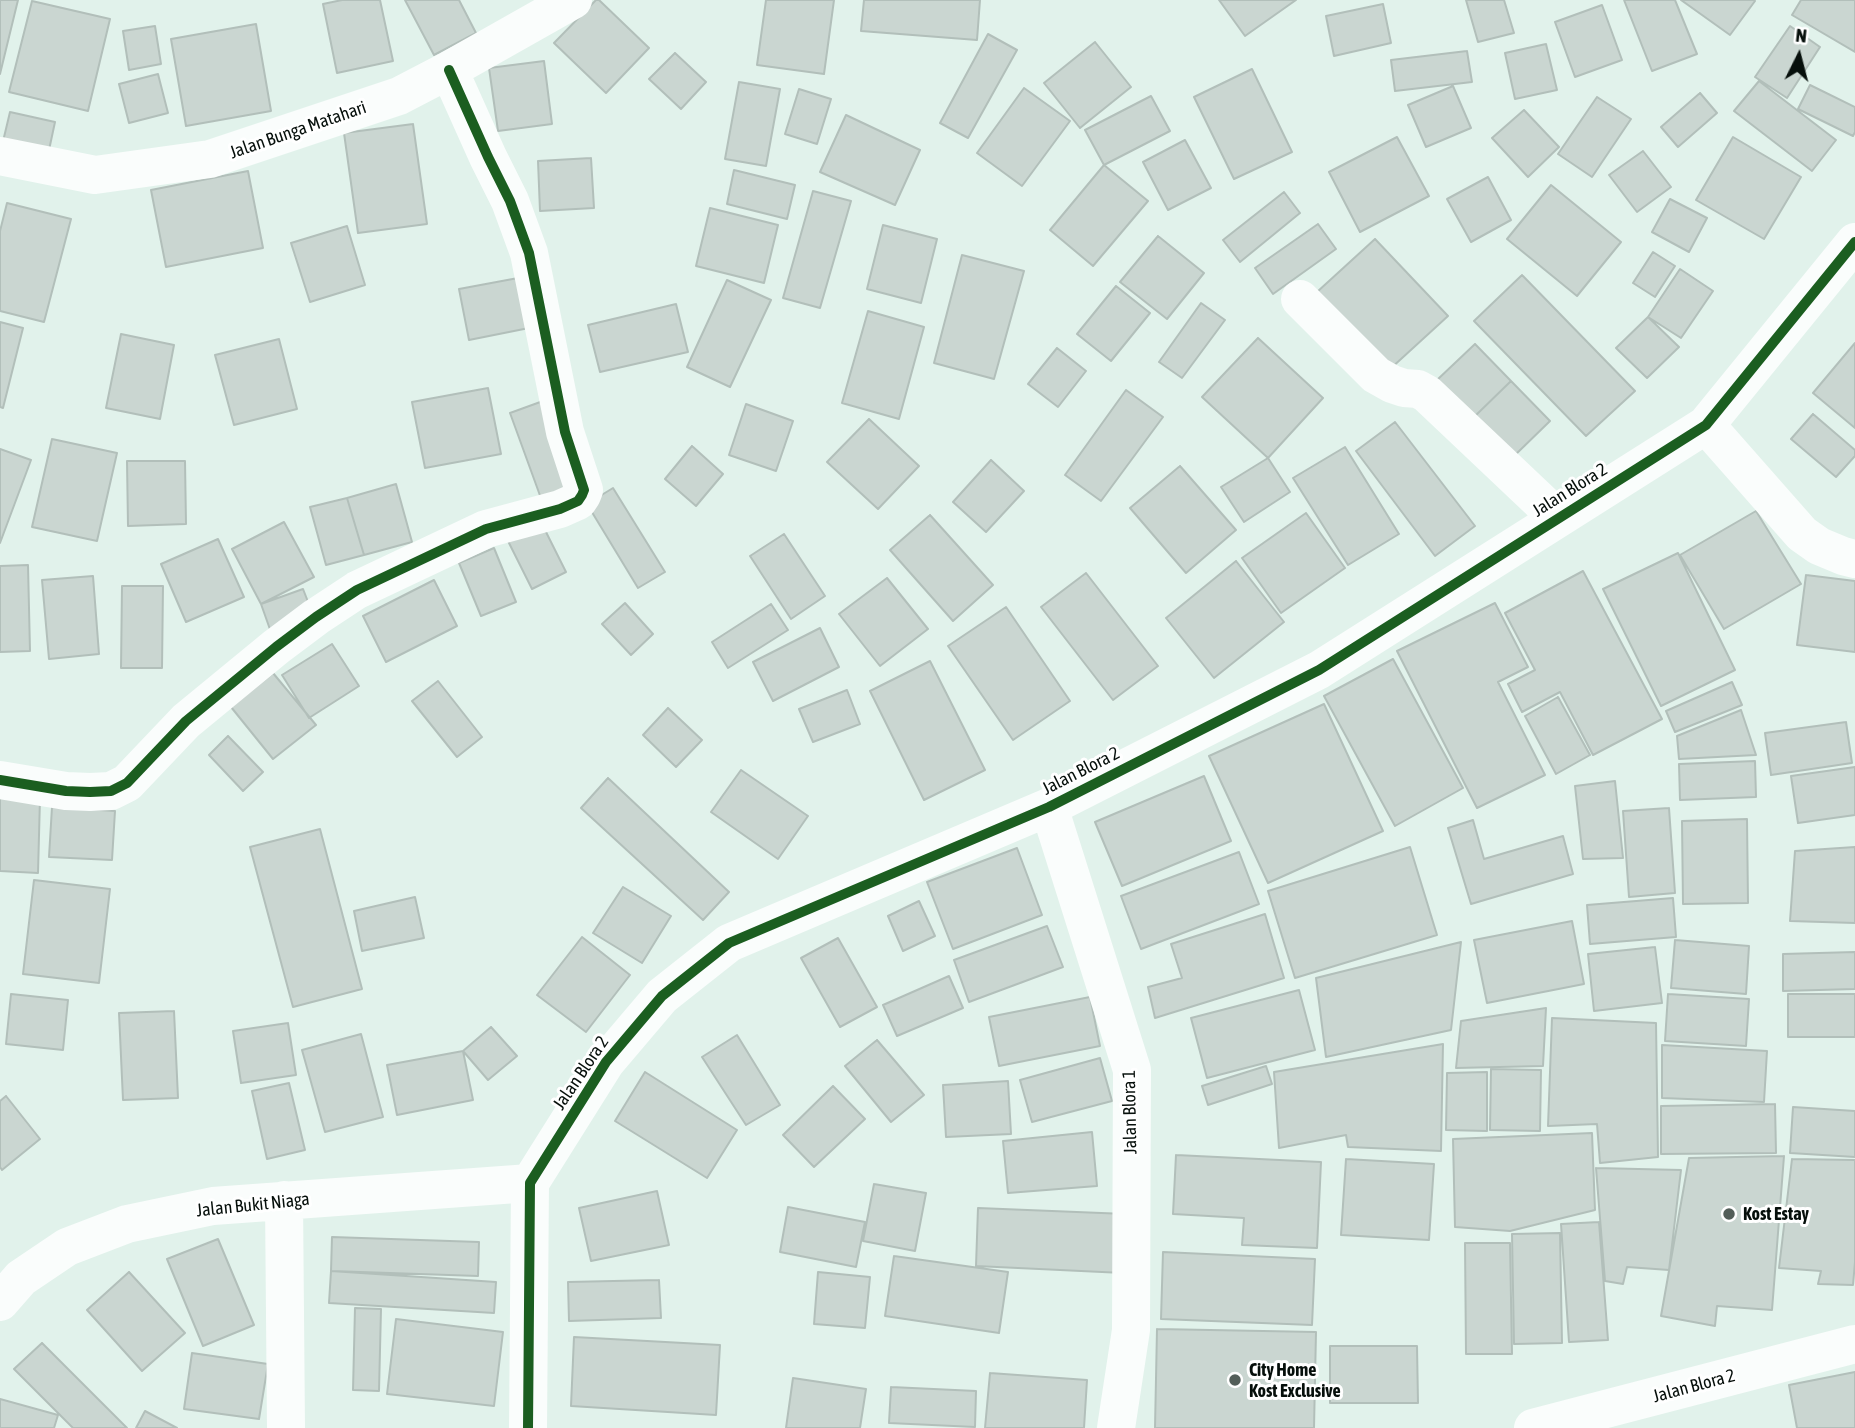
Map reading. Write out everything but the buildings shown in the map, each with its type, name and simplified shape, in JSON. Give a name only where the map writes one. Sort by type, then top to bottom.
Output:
[{"type":"street","name":"Jalan Bunga Matahari","points":[[0,156],[95,175],[210,159],[399,96],[573,0]]},
{"type":"street","points":[[0,780],[66,791],[111,791],[127,783],[186,721],[316,617],[357,590],[486,528],[560,509],[578,501],[582,495],[584,490],[565,432],[529,253],[510,201],[449,70]]},
{"type":"street","name":"Jalan Blora 2","points":[[530,1183],[606,1062],[662,996],[729,943],[1049,807],[1319,670],[1706,425],[1855,242]]},
{"type":"street","points":[[1300,299],[1376,374],[1392,384],[1418,389],[1427,394],[1558,518]]},
{"type":"street","points":[[1706,425],[1802,534],[1819,546],[1855,559]]},
{"type":"street","name":"Jalan Blora 1","points":[[1049,807],[1132,1070],[1131,1330],[1115,1428]]},
{"type":"street","points":[[528,1428],[530,1183]]},
{"type":"street","name":"Jalan Bukit Niaga","points":[[0,1301],[21,1278],[67,1247],[127,1224],[213,1206],[530,1183]]},
{"type":"street","points":[[284,1200],[286,1428]]},
{"type":"street","name":"Jalan Blora 2","points":[[1533,1428],[1855,1344]]},
{"type":"cycle path","points":[[0,780],[66,791],[111,791],[127,783],[186,721],[276,647],[357,590],[486,529],[560,509],[578,501],[582,495],[584,490],[565,432],[529,253],[510,201],[449,70]]},
{"type":"cycle path","points":[[528,1428],[530,1183],[606,1062],[662,996],[729,943],[1049,807],[1319,670],[1706,425],[1855,242]]},
{"type":"place","name":"Kost Estay","points":[[1729,1214]]},
{"type":"place","name":"City Home Kost Exclusive","points":[[1235,1380]]}]
